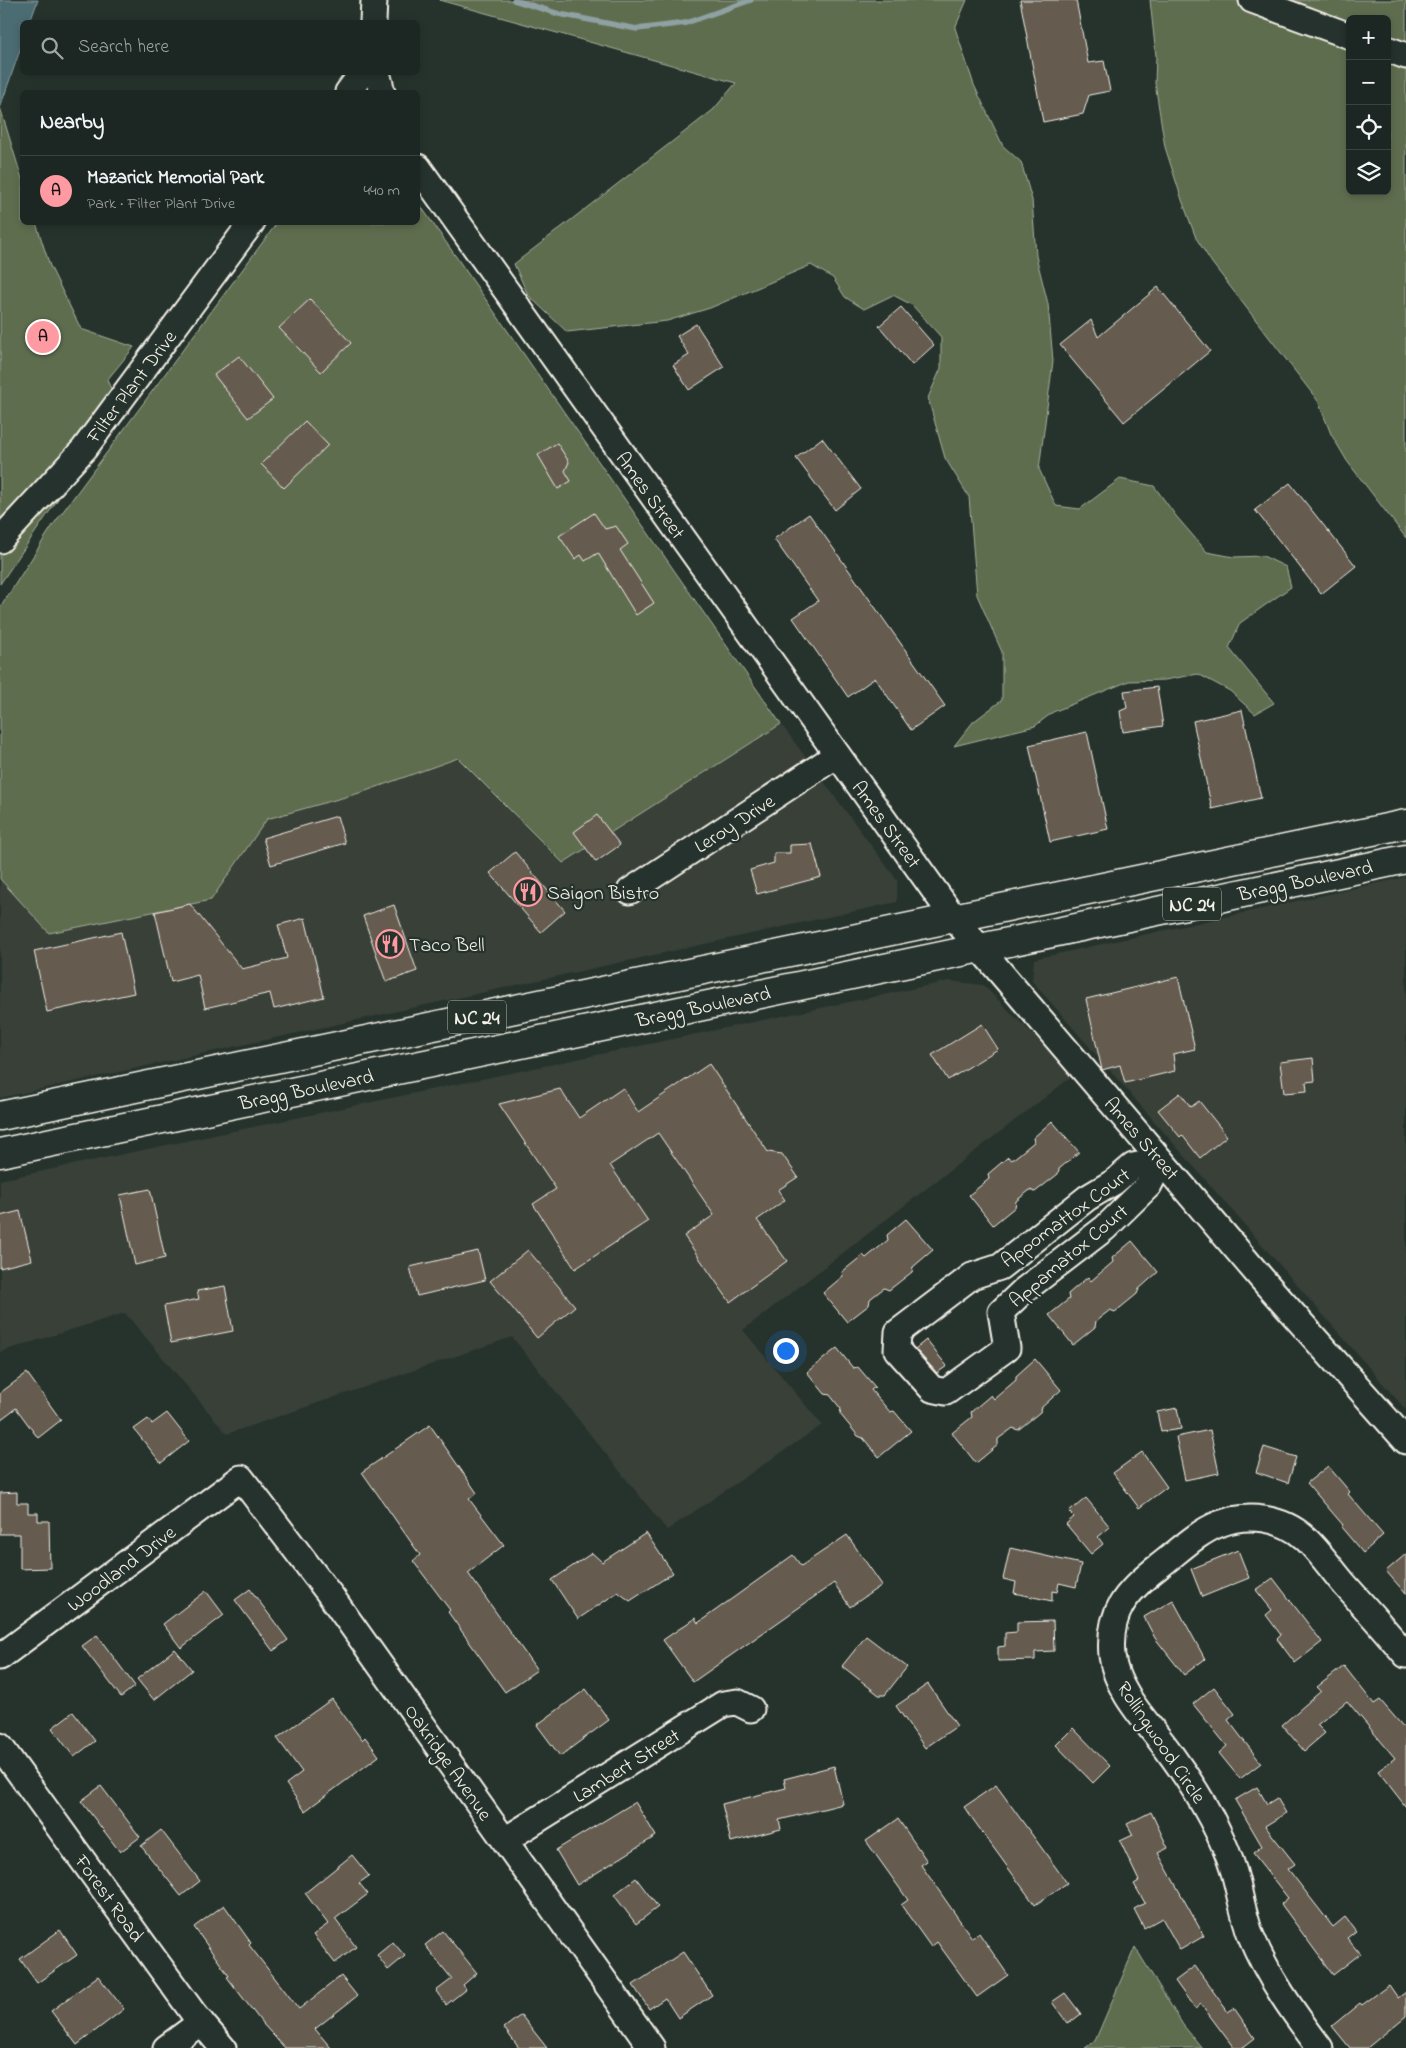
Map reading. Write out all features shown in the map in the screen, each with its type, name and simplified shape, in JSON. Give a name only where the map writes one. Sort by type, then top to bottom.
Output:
[{"type":"main road","name":"Bragg Boulevard","points":[[0,1116],[1406,824]]},
{"type":"main road","name":"Bragg Boulevard","points":[[0,1153],[1406,860]]},
{"type":"street","points":[[373,20],[374,0]]},
{"type":"street","points":[[1252,0],[1346,35]]},
{"type":"street","points":[[1391,50],[1406,56]]},
{"type":"street","points":[[350,90],[361,75]]},
{"type":"street","points":[[378,75],[382,90]]},
{"type":"street","name":"Ames Street","points":[[420,170],[954,918],[1161,1161],[1406,1442]]},
{"type":"street","name":"Filter Plant Drive","points":[[0,540],[84,449],[250,225]]},
{"type":"street","name":"Leroy Drive","points":[[630,891],[837,755]]},
{"type":"street","name":"Appomattox Court","points":[[898,1332],[972,1276],[1000,1267],[1087,1198],[1114,1182],[1133,1166],[1161,1161]]},
{"type":"street","name":"Appamatox Court","points":[[898,1332],[898,1350],[932,1389],[946,1392],[1007,1348],[1001,1312],[1023,1291],[1105,1228],[1149,1185],[1161,1161]]},
{"type":"street","name":"Woodland Drive","points":[[0,1657],[241,1478]]},
{"type":"street","name":"Oakridge Avenue","points":[[241,1478],[332,1596],[652,2048]]},
{"type":"street","name":"Rollingwood Circle","points":[[1320,2048],[1288,2005],[1267,1971],[1251,1935],[1234,1872],[1220,1835],[1202,1800],[1126,1694],[1120,1682],[1115,1670],[1112,1644],[1116,1619],[1120,1606],[1135,1585],[1207,1530],[1231,1520],[1257,1518],[1282,1524],[1305,1538],[1406,1655]]},
{"type":"street","name":"Lambert Street","points":[[505,1840],[723,1704],[738,1702],[751,1708]]},
{"type":"street","name":"Forest Road","points":[[0,1746],[201,2022],[223,2048]]},
{"type":"street","points":[[166,2048],[201,2022]]},
{"type":"shaded area","points":[[781,724],[897,880],[897,902],[0,1098],[0,879],[49,933],[210,900],[267,819],[363,792],[458,758],[563,863]]},
{"type":"shaded area","points":[[1406,877],[1406,1410],[1032,981],[1034,959]]},
{"type":"shaded area","points":[[949,981],[983,985],[1074,1075],[743,1330],[822,1425],[667,1530],[512,1337],[227,1434],[125,1313],[0,1352],[0,1180]]},
{"type":"green space","points":[[439,0],[967,0],[955,28],[974,85],[1003,146],[1021,162],[1032,200],[1036,256],[1048,304],[1053,361],[1039,469],[1056,506],[1080,509],[1120,479],[1154,486],[1176,516],[1207,552],[1234,557],[1263,556],[1286,567],[1291,587],[1240,623],[1229,648],[1274,703],[1255,714],[1230,691],[1198,674],[1165,680],[1129,681],[1053,712],[1035,726],[954,746],[973,722],[1002,700],[1002,652],[977,595],[969,497],[945,458],[928,398],[941,368],[941,337],[912,305],[893,295],[864,309],[845,297],[833,278],[811,265],[710,308],[667,321],[567,332],[528,295],[514,264],[713,110],[736,83]]},
{"type":"green space","points":[[1150,0],[1406,0],[1406,538],[1347,461],[1331,434],[1318,401],[1212,263],[1196,238],[1165,147],[1155,83],[1156,56]]},
{"type":"green space","points":[[0,107],[20,172],[20,225],[37,225],[50,266],[81,329],[134,347],[107,380],[120,408],[0,584]]},
{"type":"green space","points":[[420,205],[781,724],[563,863],[458,758],[363,792],[267,819],[211,900],[49,933],[0,879],[0,608],[53,525],[276,225],[420,225]]},
{"type":"green space","points":[[1135,1947],[1183,2025],[1202,2048],[1085,2048],[1095,2041]]},
{"type":"water","points":[[0,0],[38,0],[31,20],[20,20],[20,50],[0,108]]},
{"type":"building","points":[[1020,0],[1076,0],[1088,63],[1104,61],[1110,91],[1089,95],[1083,114],[1043,122]]},
{"type":"building","points":[[1158,287],[1210,351],[1124,422],[1060,345],[1091,320],[1098,337]]},
{"type":"building","points":[[310,299],[351,343],[321,372],[279,328]]},
{"type":"building","points":[[901,307],[934,345],[912,365],[879,326]]},
{"type":"building","points":[[696,324],[724,367],[689,390],[673,365],[689,355],[677,336]]},
{"type":"building","points":[[239,356],[273,399],[248,418],[214,375]]},
{"type":"building","points":[[305,421],[328,445],[284,488],[261,464]]},
{"type":"building","points":[[822,438],[861,489],[835,510],[796,458]]},
{"type":"building","points":[[557,443],[569,462],[565,471],[571,481],[558,489],[538,455]]},
{"type":"building","points":[[1290,483],[1356,566],[1321,594],[1255,510]]},
{"type":"building","points":[[594,513],[605,529],[616,526],[628,544],[620,550],[654,603],[636,615],[598,553],[585,561],[581,555],[575,559],[559,536]]},
{"type":"building","points":[[809,514],[945,706],[911,730],[875,678],[848,697],[793,618],[818,601],[774,539]]},
{"type":"building","points":[[1157,687],[1163,726],[1123,732],[1120,711],[1127,708],[1124,691]]},
{"type":"building","points":[[1242,710],[1261,798],[1212,809],[1193,721]]},
{"type":"building","points":[[1087,732],[1108,829],[1050,842],[1029,745]]},
{"type":"building","points":[[597,815],[620,845],[596,862],[574,832]]},
{"type":"building","points":[[337,816],[345,843],[271,865],[263,838]]},
{"type":"building","points":[[812,844],[821,877],[757,894],[750,870],[774,863],[774,853],[790,853],[790,845]]},
{"type":"building","name":"Saigon Bistro","points":[[515,852],[565,911],[541,932],[490,873]]},
{"type":"building","points":[[190,904],[242,969],[287,958],[278,925],[305,918],[324,997],[274,1009],[270,993],[205,1008],[198,975],[171,982],[155,912]]},
{"type":"building","name":"Taco Bell","points":[[394,905],[417,971],[386,982],[363,916]]},
{"type":"building","points":[[121,932],[134,993],[47,1012],[34,951]]},
{"type":"building","points":[[1178,977],[1195,1049],[1173,1054],[1175,1071],[1125,1083],[1120,1065],[1102,1070],[1086,999]]},
{"type":"building","points":[[982,1024],[998,1049],[948,1080],[932,1055]]},
{"type":"building","points":[[1313,1058],[1315,1081],[1306,1082],[1307,1091],[1284,1093],[1280,1062]]},
{"type":"building","points":[[709,1064],[768,1152],[782,1154],[798,1177],[778,1190],[785,1200],[757,1220],[787,1261],[730,1302],[684,1236],[714,1215],[658,1133],[610,1165],[648,1221],[575,1269],[533,1204],[556,1189],[499,1104],[560,1089],[579,1118],[623,1088],[638,1112]]},
{"type":"building","points":[[1180,1093],[1191,1107],[1199,1101],[1227,1136],[1200,1158],[1182,1135],[1180,1137],[1158,1110]]},
{"type":"building","points":[[1052,1121],[1079,1152],[1059,1169],[1058,1174],[1035,1192],[1030,1190],[1016,1201],[1015,1207],[993,1225],[969,1195],[989,1179],[988,1174],[1008,1157],[1012,1160],[1034,1142],[1033,1138]]},
{"type":"building","points":[[150,1189],[165,1258],[135,1265],[120,1195]]},
{"type":"building","points":[[20,1211],[32,1260],[0,1268],[0,1216]]},
{"type":"building","points":[[906,1219],[933,1250],[913,1267],[912,1272],[889,1290],[884,1288],[870,1299],[869,1305],[847,1322],[823,1293],[843,1276],[842,1272],[863,1255],[866,1258],[888,1240],[887,1235]]},
{"type":"building","points":[[1132,1241],[1158,1272],[1139,1289],[1137,1294],[1115,1312],[1110,1310],[1096,1321],[1095,1327],[1073,1345],[1049,1315],[1069,1299],[1068,1294],[1088,1277],[1091,1281],[1113,1262],[1112,1258]]},
{"type":"building","points":[[528,1250],[575,1306],[537,1338],[490,1281]]},
{"type":"building","points":[[478,1251],[485,1280],[417,1296],[410,1267]]},
{"type":"building","points":[[225,1286],[233,1331],[171,1343],[164,1306],[199,1299],[197,1291]]},
{"type":"building","points":[[926,1340],[947,1366],[937,1373],[915,1349]]},
{"type":"building","points":[[837,1348],[853,1368],[858,1367],[875,1387],[871,1390],[890,1412],[894,1411],[911,1431],[879,1457],[840,1414],[841,1409],[830,1395],[825,1394],[807,1372]]},
{"type":"building","points":[[1035,1359],[1061,1390],[1042,1407],[1040,1412],[1018,1430],[1013,1428],[998,1439],[998,1445],[976,1463],[952,1433],[972,1417],[971,1412],[991,1395],[994,1399],[1016,1380],[1016,1376]]},
{"type":"building","points":[[27,1373],[61,1420],[38,1438],[16,1408],[0,1420],[0,1393]]},
{"type":"building","points":[[1177,1408],[1181,1429],[1161,1432],[1157,1412]]},
{"type":"building","points":[[167,1413],[189,1441],[161,1463],[134,1429],[148,1419],[152,1424]]},
{"type":"building","points":[[430,1425],[477,1493],[469,1499],[504,1545],[468,1573],[537,1670],[505,1692],[448,1612],[450,1610],[413,1561],[420,1555],[362,1472]]},
{"type":"building","points":[[1210,1430],[1219,1473],[1185,1480],[1176,1437]]},
{"type":"building","points":[[1264,1447],[1296,1457],[1288,1483],[1256,1472]]},
{"type":"building","points":[[1142,1452],[1167,1487],[1139,1508],[1113,1473]]},
{"type":"building","points":[[1328,1466],[1350,1492],[1348,1494],[1383,1535],[1363,1553],[1341,1527],[1343,1525],[1307,1483]]},
{"type":"building","points":[[17,1492],[17,1503],[28,1503],[28,1513],[38,1513],[38,1521],[49,1521],[50,1568],[20,1569],[20,1534],[0,1534],[0,1493]]},
{"type":"building","points":[[1086,1498],[1110,1527],[1098,1537],[1103,1544],[1091,1554],[1066,1524],[1074,1517],[1069,1512]]},
{"type":"building","points":[[646,1533],[673,1573],[630,1601],[618,1592],[578,1619],[552,1580],[592,1553],[602,1562]]},
{"type":"building","points":[[847,1535],[882,1585],[850,1607],[834,1583],[693,1682],[663,1640],[695,1618],[698,1623],[793,1555],[801,1566]]},
{"type":"building","points":[[1010,1548],[1081,1564],[1076,1587],[1059,1583],[1057,1592],[1052,1591],[1052,1601],[1014,1593],[1016,1582],[1003,1579]]},
{"type":"building","points":[[1238,1550],[1249,1578],[1202,1597],[1191,1569]]},
{"type":"building","points":[[1406,1554],[1406,1594],[1386,1571]]},
{"type":"building","points":[[1273,1578],[1322,1642],[1295,1663],[1277,1639],[1281,1635],[1266,1615],[1272,1610],[1256,1590]]},
{"type":"building","points":[[250,1589],[288,1640],[273,1651],[235,1600]]},
{"type":"building","points":[[206,1591],[224,1615],[181,1648],[163,1624]]},
{"type":"building","points":[[1173,1600],[1205,1659],[1184,1675],[1155,1638],[1144,1617]]},
{"type":"building","points":[[1053,1621],[1054,1651],[1035,1652],[1035,1660],[998,1661],[998,1647],[1005,1646],[1005,1633],[1017,1632],[1017,1622]]},
{"type":"building","points":[[97,1635],[135,1686],[121,1697],[82,1646]]},
{"type":"building","points":[[866,1636],[907,1667],[885,1695],[879,1695],[842,1666]]},
{"type":"building","points":[[175,1649],[192,1670],[154,1700],[137,1679]]},
{"type":"building","points":[[1344,1666],[1374,1704],[1380,1700],[1406,1730],[1406,1807],[1378,1771],[1395,1758],[1347,1701],[1317,1725],[1325,1733],[1304,1751],[1282,1725],[1321,1691],[1317,1687]]},
{"type":"building","points":[[928,1684],[957,1726],[925,1748],[896,1706]]},
{"type":"building","points":[[1214,1687],[1235,1714],[1228,1720],[1261,1763],[1240,1779],[1219,1753],[1227,1746],[1193,1704]]},
{"type":"building","points":[[586,1689],[609,1720],[560,1756],[537,1725]]},
{"type":"building","points":[[332,1699],[362,1740],[365,1737],[379,1756],[305,1811],[286,1784],[302,1772],[277,1738]]},
{"type":"building","points":[[73,1712],[95,1741],[74,1757],[52,1728]]},
{"type":"building","points":[[1073,1728],[1110,1766],[1093,1783],[1056,1745]]},
{"type":"building","points":[[834,1766],[843,1804],[779,1820],[781,1829],[731,1842],[722,1804],[786,1788],[784,1779]]},
{"type":"building","points":[[996,1785],[1067,1883],[1035,1905],[964,1807]]},
{"type":"building","points":[[101,1786],[140,1837],[120,1852],[81,1801]]},
{"type":"building","points":[[1257,1787],[1267,1804],[1277,1798],[1286,1813],[1265,1826],[1295,1864],[1288,1869],[1333,1927],[1345,1917],[1356,1931],[1347,1938],[1360,1954],[1333,1975],[1281,1904],[1288,1898],[1253,1853],[1262,1846],[1235,1800]]},
{"type":"building","points":[[635,1802],[656,1836],[577,1885],[556,1850]]},
{"type":"building","points":[[1151,1812],[1168,1848],[1158,1853],[1204,1936],[1180,1950],[1162,1918],[1144,1928],[1134,1909],[1145,1903],[1134,1884],[1139,1881],[1120,1841],[1133,1835],[1127,1824]]},
{"type":"building","points":[[898,1819],[927,1861],[921,1865],[972,1938],[979,1933],[1008,1975],[977,1997],[937,1942],[931,1947],[901,1905],[908,1900],[866,1841]]},
{"type":"building","points":[[161,1830],[200,1881],[181,1896],[141,1846]]},
{"type":"building","points":[[352,1855],[369,1876],[359,1883],[368,1894],[335,1919],[356,1947],[335,1963],[313,1935],[328,1924],[305,1893]]},
{"type":"building","points":[[636,1878],[658,1907],[636,1924],[614,1895]]},
{"type":"building","points":[[224,1905],[251,1943],[249,1945],[299,2009],[341,1976],[357,1996],[315,2029],[331,2048],[285,2048],[262,2023],[227,1977],[229,1976],[194,1927]]},
{"type":"building","points":[[60,1930],[77,1955],[37,1983],[20,1959]]},
{"type":"building","points":[[443,1931],[477,1973],[463,1985],[466,1989],[446,2005],[436,1991],[452,1979],[425,1945]]},
{"type":"building","points":[[393,1942],[405,1956],[388,1970],[377,1955]]},
{"type":"building","points":[[683,1952],[712,1995],[678,2018],[665,1998],[649,2009],[633,1985]]},
{"type":"building","points":[[1195,1966],[1228,2012],[1234,2008],[1255,2038],[1242,2048],[1234,2048],[1201,2004],[1195,2009],[1175,1981]]},
{"type":"building","points":[[98,1976],[124,2009],[77,2045],[51,2011]]},
{"type":"building","points":[[1389,1985],[1398,1998],[1406,1992],[1406,2016],[1367,2048],[1350,2048],[1332,2026],[1360,2003],[1362,2005]]},
{"type":"building","points":[[1065,1993],[1081,2014],[1068,2024],[1052,2002]]},
{"type":"building","points":[[521,2015],[547,2048],[519,2048],[504,2028]]},
{"type":"waterway","points":[[514,0],[559,14],[637,29],[686,23],[751,0]]},
{"type":"place","name":"Mazarick Memorial Park","points":[[43,337]]},
{"type":"place","name":"Saigon Bistro","points":[[528,892]]},
{"type":"place","name":"Taco Bell","points":[[390,944]]}]
